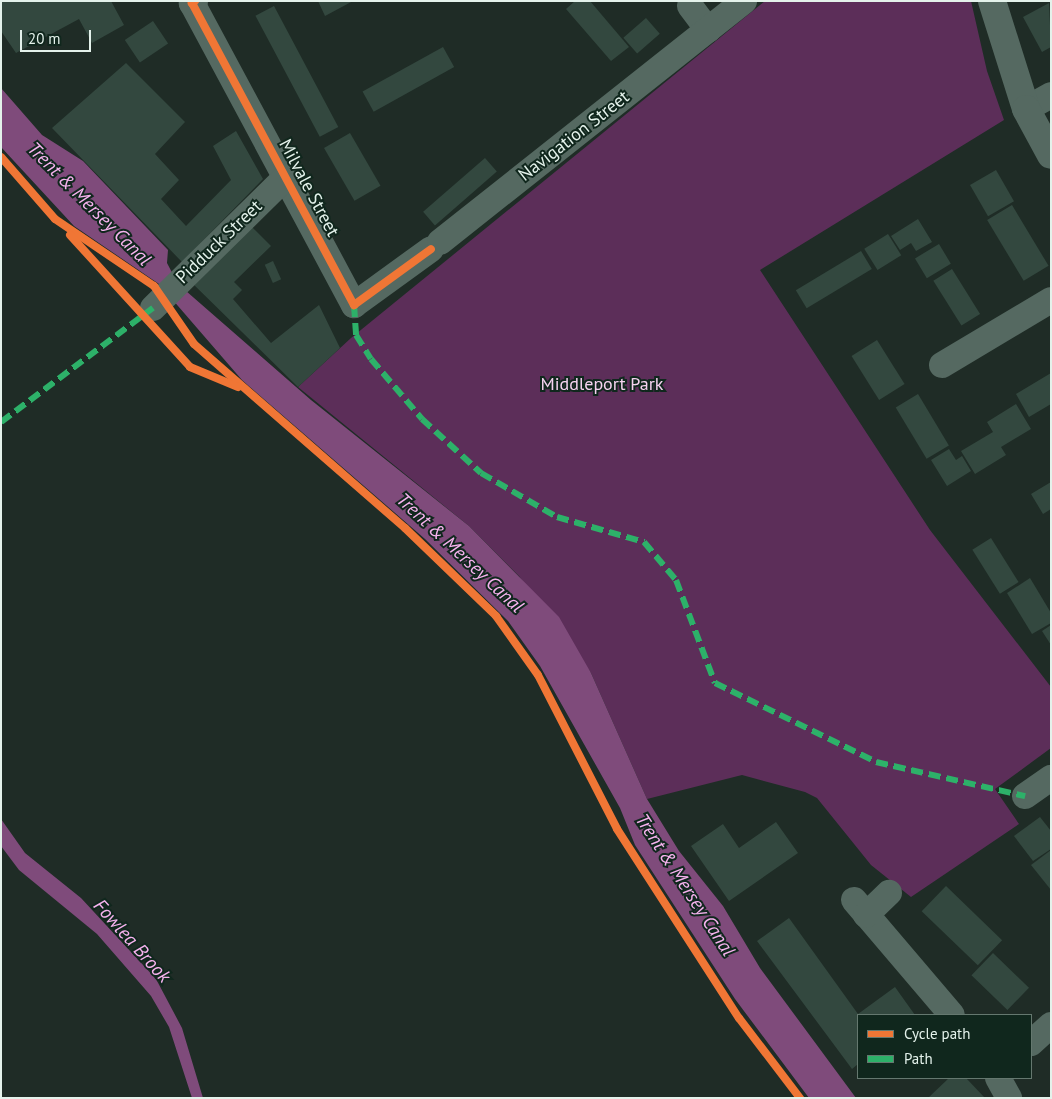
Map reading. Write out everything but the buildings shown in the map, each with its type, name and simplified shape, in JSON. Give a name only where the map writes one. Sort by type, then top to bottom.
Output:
[{"type":"street","name":"Navigation Street","points":[[436,246],[744,1]]},
{"type":"street","points":[[992,1],[1026,109],[1051,155]]},
{"type":"street","name":"Milvale Street","points":[[193,2],[354,305],[436,246]]},
{"type":"street","points":[[690,6],[708,30]]},
{"type":"street","points":[[1026,109],[1051,95]]},
{"type":"street","name":"Pidduck Street","points":[[153,308],[187,271],[286,177]]},
{"type":"street","points":[[942,365],[1051,300]]},
{"type":"street","points":[[1026,796],[1051,778]]},
{"type":"street","points":[[889,893],[860,908],[951,1014]]},
{"type":"street","points":[[1032,1042],[1051,1025]]},
{"type":"street","points":[[999,1079],[1009,1098]]},
{"type":"green space","name":"Middleport Park","points":[[765,1],[971,1],[987,71],[1004,120],[760,270],[930,530],[1051,687],[1051,748],[995,789],[1019,824],[911,897],[871,865],[817,798],[805,792],[742,775],[647,799],[591,673],[519,576],[469,526],[298,387],[351,338]]},
{"type":"water","name":"Trent & Mersey Canal","points":[[1,88],[42,135],[83,161],[168,250],[167,263],[178,284],[311,400],[469,526],[559,617],[591,673],[647,799],[679,851],[723,906],[760,968],[856,1098],[809,1098],[735,999],[635,845],[620,808],[540,666],[508,621],[425,539],[242,380],[159,284],[74,226],[1,147]]},
{"type":"water","points":[[1,819],[25,853],[81,898],[156,979],[182,1028],[203,1098],[192,1098],[169,1027],[151,996],[97,934],[19,870],[1,846]]},
{"type":"marked path","points":[[354,305],[356,335],[371,359],[422,419],[481,473],[557,517],[644,542],[676,580],[715,683],[876,762],[1025,796]]},
{"type":"marked path","points":[[1,422],[153,308]]},
{"type":"cycle path","points":[[195,1],[192,3],[354,305],[431,249]]},
{"type":"cycle path","points":[[1,157],[55,219],[154,286],[194,344],[405,528],[496,616],[538,675],[617,829],[739,1018],[800,1098]]},
{"type":"cycle path","points":[[70,235],[190,367],[238,387]]},
{"type":"water label","name":"Fowlea Brook","points":[[132,941]]}]
